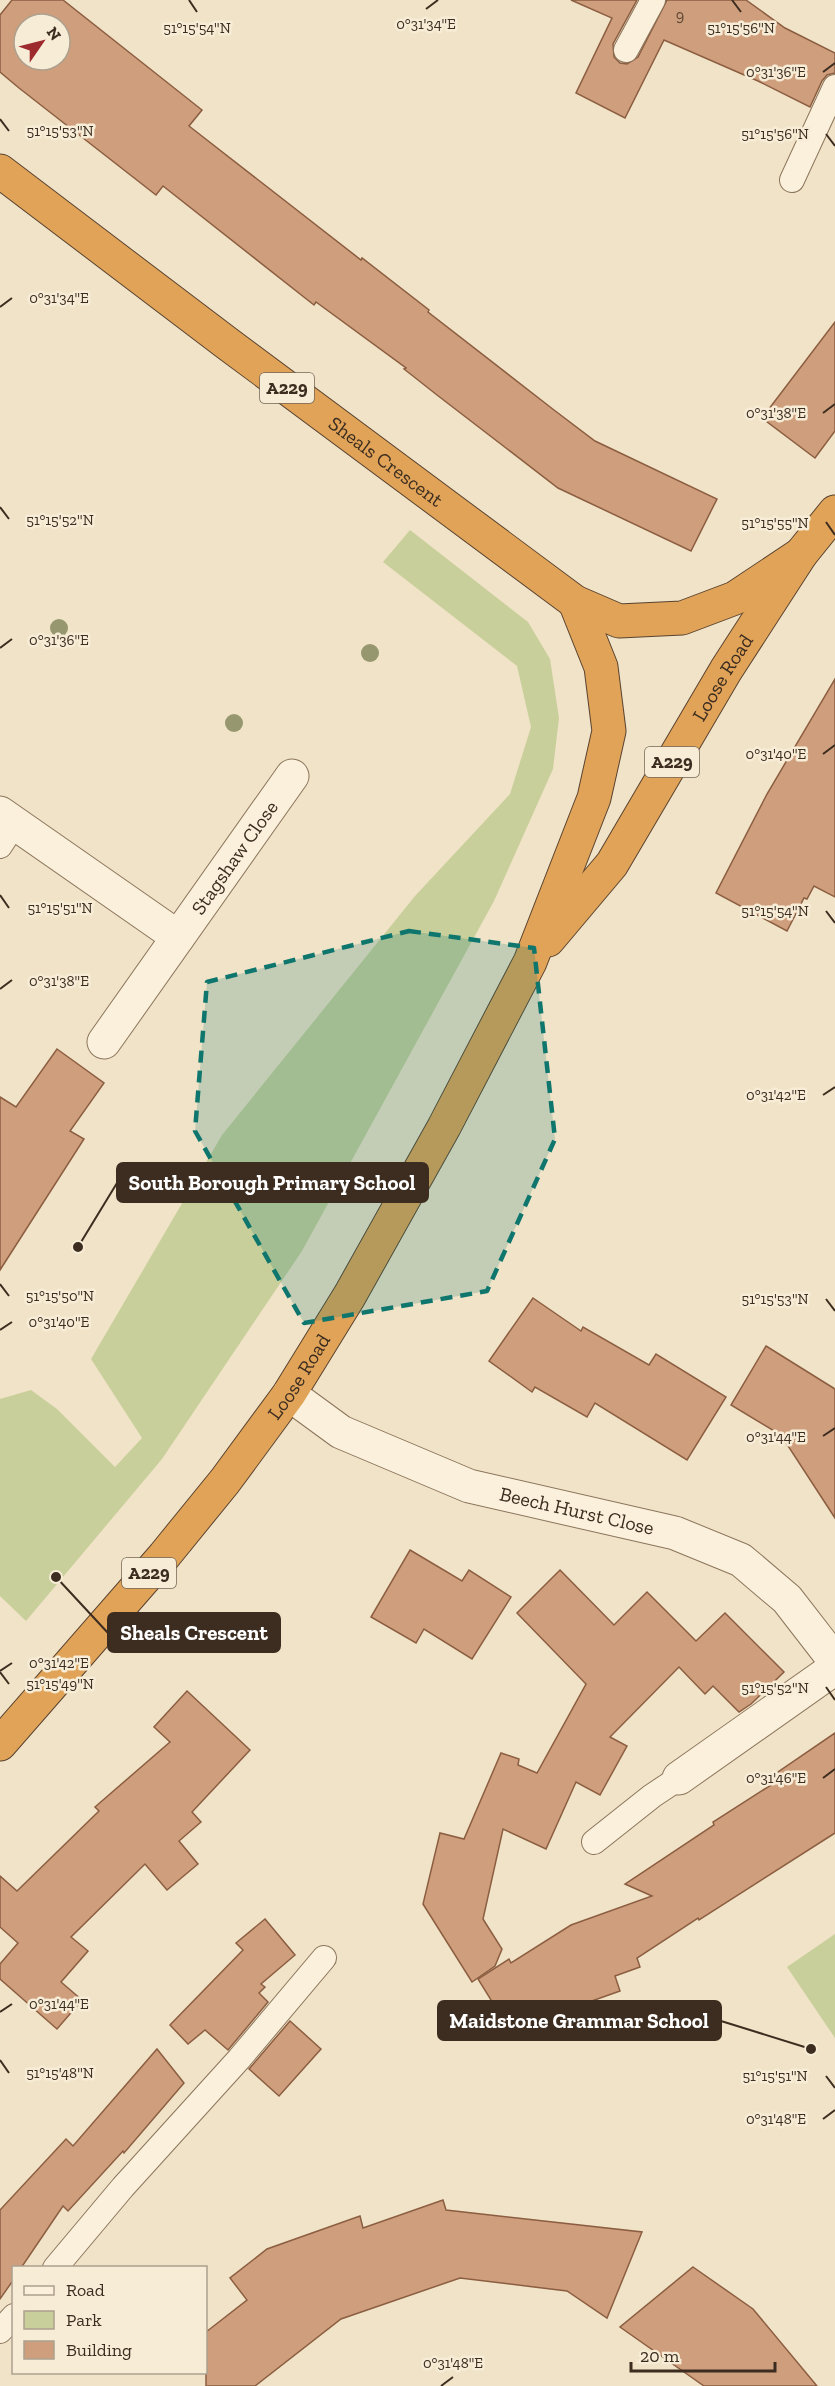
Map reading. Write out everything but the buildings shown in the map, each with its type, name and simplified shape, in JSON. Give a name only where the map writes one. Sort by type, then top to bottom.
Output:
[{"type":"highway","name":"Sheals Crescent","points":[[0,171],[575,602],[619,621],[682,618],[735,598],[801,554]]},
{"type":"highway","name":"Loose Road","points":[[530,962],[612,864],[726,670],[801,554],[835,512]]},
{"type":"highway","name":"Loose Road","points":[[0,1743],[164,1556],[225,1481],[289,1394],[350,1295],[444,1127],[530,962],[594,798],[609,731],[601,667],[575,602]]},
{"type":"street","name":"Stagshaw Close","points":[[104,1042],[292,777]]},
{"type":"street","points":[[5,827],[178,937]]},
{"type":"street","name":"Beech Hurst Close","points":[[289,1394],[341,1432],[469,1486],[675,1533],[741,1560],[787,1599],[835,1661]]},
{"type":"street","points":[[679,1778],[835,1668]]},
{"type":"lane","points":[[626,50],[653,0]]},
{"type":"lane","points":[[792,180],[835,87]]},
{"type":"lane","points":[[594,1842],[652,1796],[679,1778]]},
{"type":"lane","points":[[57,2266],[123,2187],[239,2059],[324,1958]]},
{"type":"lane","points":[[0,2331],[12,2318]]},
{"type":"highlighted area","points":[[409,931],[534,948],[555,1139],[487,1291],[304,1323],[195,1131],[207,982]]},
{"type":"green space","points":[[410,530],[528,622],[550,659],[559,718],[553,769],[494,901],[302,1251],[162,1459],[26,1621],[0,1596],[0,1399],[31,1390],[57,1409],[115,1467],[142,1438],[91,1359],[222,1135],[415,896],[510,794],[531,727],[517,666],[383,562]]},
{"type":"green space","points":[[835,1934],[835,2038],[787,1967]]},
{"type":"place","name":"South Borough Primary School","points":[[78,1247]]},
{"type":"place","name":"Sheals Crescent","points":[[56,1577]]},
{"type":"place","name":"Maidstone Grammar School","points":[[811,2049]]}]
